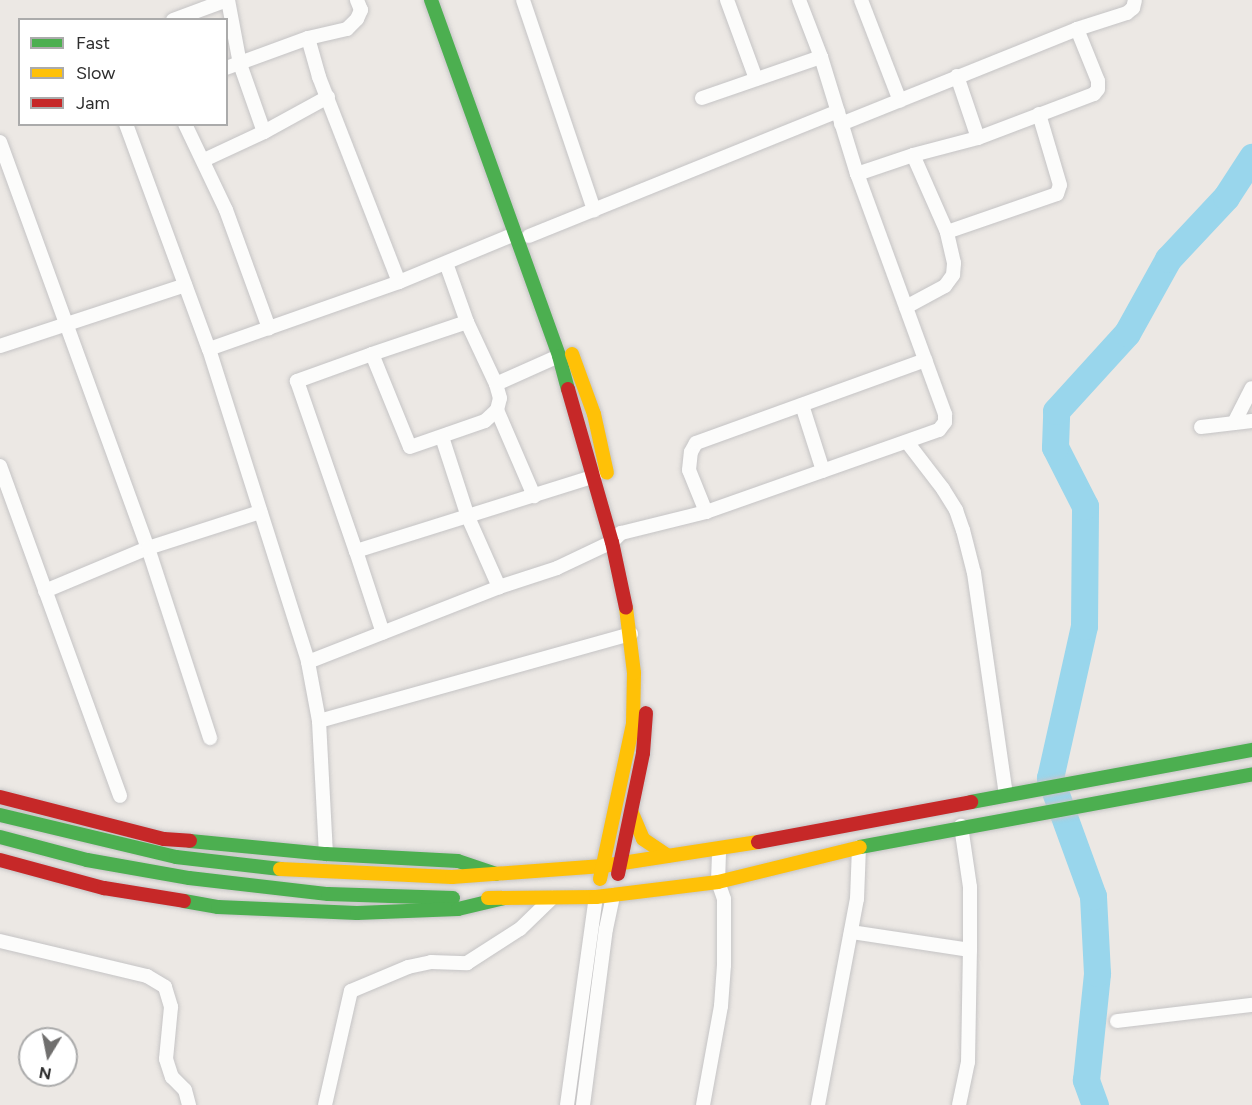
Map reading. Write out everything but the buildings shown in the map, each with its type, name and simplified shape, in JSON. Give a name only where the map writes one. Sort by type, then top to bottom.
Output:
[{"type":"main road","points":[[431,0],[594,414],[617,538],[631,634],[634,673],[633,724],[596,897]]},
{"type":"main road","points":[[445,0],[522,235],[644,629],[646,676],[643,753],[613,895]]},
{"type":"main road","points":[[0,815],[176,857],[279,868],[452,877],[603,866],[718,849],[1252,750]]},
{"type":"main road","points":[[0,837],[87,860],[189,878],[328,894],[452,898],[596,897],[718,882],[859,847],[961,826],[1252,775]]},
{"type":"main road","points":[[1069,784],[1073,805]]},
{"type":"main road","points":[[0,797],[164,839],[326,854],[458,861],[496,874]]},
{"type":"main road","points":[[632,813],[643,839],[668,856]]},
{"type":"main road","points":[[0,860],[104,888],[218,907],[357,914],[458,909],[504,898]]},
{"type":"street","points":[[178,18],[227,0],[233,66],[264,132]]},
{"type":"street","points":[[233,66],[308,39],[347,29],[357,19],[361,10],[357,0]]},
{"type":"street","points":[[523,0],[594,210]]},
{"type":"street","points":[[727,0],[756,79]]},
{"type":"street","points":[[308,662],[499,586],[557,568],[617,538],[706,512],[907,442],[939,430],[945,423],[945,414],[857,174],[821,57],[800,0]]},
{"type":"street","points":[[861,0],[900,101]]},
{"type":"street","points":[[209,349],[399,282],[446,262],[594,210],[839,118],[900,101],[1077,29],[1127,14],[1133,8],[1135,0]]},
{"type":"street","points":[[857,174],[914,155],[978,138],[1094,94],[1098,89],[1098,81],[1077,29]]},
{"type":"street","points":[[308,39],[319,77],[399,282]]},
{"type":"street","points":[[702,98],[821,57]]},
{"type":"street","points":[[957,76],[978,138]]},
{"type":"street","points":[[204,160],[264,132],[328,97]]},
{"type":"street","points":[[947,232],[1057,194],[1060,184],[1039,114]]},
{"type":"street","points":[[127,126],[209,349],[308,662],[319,721],[326,854]]},
{"type":"street","points":[[186,126],[226,210],[268,328]]},
{"type":"street","points":[[0,142],[69,325],[148,548],[210,738]]},
{"type":"street","points":[[906,307],[945,286],[953,274],[954,263],[947,232],[914,155]]},
{"type":"street","points":[[372,354],[410,447],[485,422],[497,410],[500,398],[496,384],[467,322],[446,262]]},
{"type":"street","points":[[0,346],[185,285]]},
{"type":"street","points":[[383,633],[297,381],[467,322]]},
{"type":"street","points":[[496,384],[559,356]]},
{"type":"street","points":[[706,512],[689,470],[691,452],[696,443],[925,360]]},
{"type":"street","points":[[1234,423],[1252,388]]},
{"type":"street","points":[[802,405],[823,471]]},
{"type":"street","points":[[497,410],[534,496]]},
{"type":"street","points":[[1202,427],[1252,422]]},
{"type":"street","points":[[442,437],[468,517],[499,586]]},
{"type":"street","points":[[907,442],[948,496],[963,530],[974,573],[1006,794]]},
{"type":"street","points":[[0,466],[2,480],[120,796]]},
{"type":"street","points":[[356,551],[595,476]]},
{"type":"street","points":[[45,591],[148,548],[260,512]]},
{"type":"street","points":[[319,721],[631,634]]},
{"type":"street","points":[[959,1105],[968,1062],[970,950],[970,887],[961,826]]},
{"type":"street","points":[[818,1105],[857,899],[859,847]]},
{"type":"street","points":[[703,1105],[721,1006],[724,965],[724,899],[718,882],[718,849]]},
{"type":"street","points":[[583,1105],[606,929],[613,895]]},
{"type":"street","points":[[567,1105],[596,897]]},
{"type":"street","points":[[325,1105],[351,991],[408,967],[431,962],[467,963],[520,930],[552,898]]},
{"type":"street","points":[[851,932],[970,950]]},
{"type":"street","points":[[0,941],[147,976],[165,987],[171,1007],[166,1059],[172,1077],[185,1090],[189,1105]]},
{"type":"street","points":[[1117,1021],[1252,1005]]},
{"type":"waterway","points":[[1095,1105],[1086,1080],[1097,973],[1093,896],[1050,778],[1084,626],[1085,506],[1055,447],[1056,411],[1127,333],[1168,259],[1226,197],[1252,157]]},
{"type":"traffic: fast","points":[[431,0],[559,356],[568,389]]},
{"type":"traffic: fast","points":[[971,802],[1252,750]]},
{"type":"traffic: fast","points":[[860,847],[1252,774]]},
{"type":"traffic: fast","points":[[0,815],[176,857],[280,869]]},
{"type":"traffic: fast","points":[[0,837],[87,860],[189,878],[328,894],[453,898]]},
{"type":"traffic: fast","points":[[190,841],[326,854],[458,861],[496,874]]},
{"type":"traffic: fast","points":[[184,901],[218,907],[357,913],[458,909],[504,898]]},
{"type":"traffic: slow","points":[[572,354],[594,414],[607,473]]},
{"type":"traffic: slow","points":[[600,879],[633,724],[634,673],[626,608]]},
{"type":"traffic: slow","points":[[632,813],[643,839],[668,856]]},
{"type":"traffic: slow","points":[[280,869],[452,877],[603,866],[758,842]]},
{"type":"traffic: slow","points":[[488,898],[596,897],[718,882],[860,847]]},
{"type":"traffic: jam","points":[[568,389],[612,542],[626,608]]},
{"type":"traffic: jam","points":[[618,874],[643,753],[646,713]]},
{"type":"traffic: jam","points":[[0,797],[164,839],[190,841]]},
{"type":"traffic: jam","points":[[758,842],[971,802]]},
{"type":"traffic: jam","points":[[0,860],[104,888],[184,901]]}]
